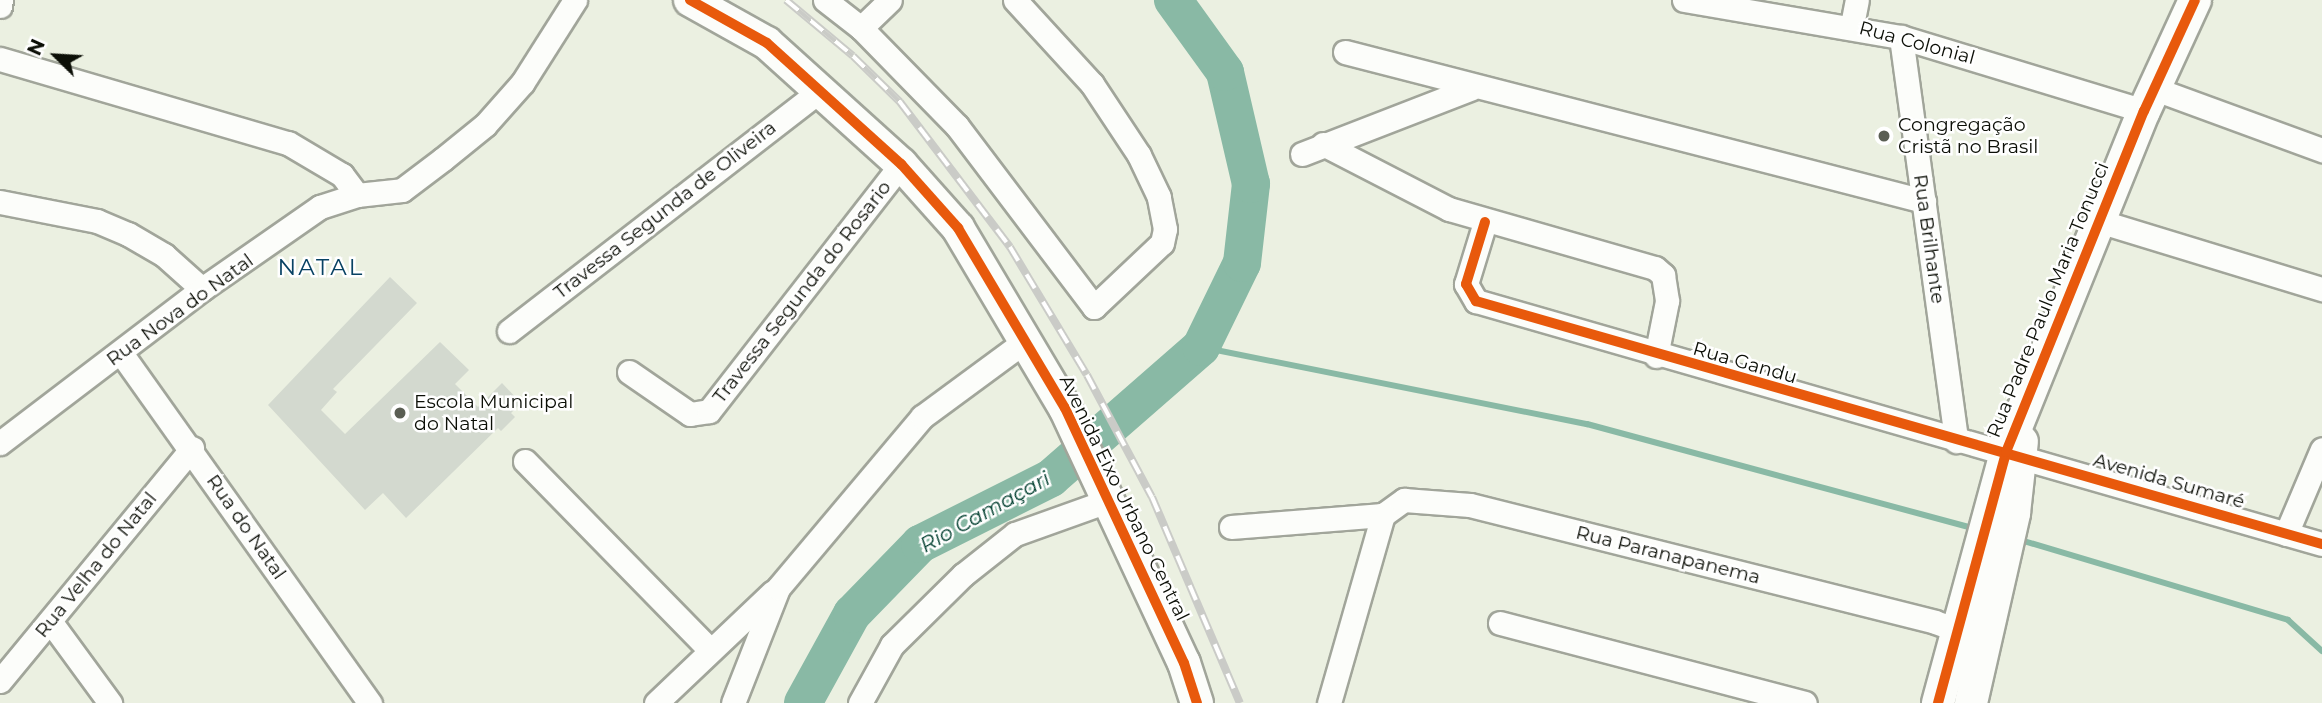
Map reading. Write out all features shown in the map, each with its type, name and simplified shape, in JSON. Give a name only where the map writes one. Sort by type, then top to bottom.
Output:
[{"type":"street","points":[[0,6],[1,0]]},
{"type":"street","name":"Rua Nova do Natal","points":[[0,443],[202,289],[320,206],[357,195],[402,190],[485,125],[523,82],[575,0]]},
{"type":"street","points":[[690,0],[754,33],[821,90]]},
{"type":"street","points":[[825,0],[861,28],[957,126],[1094,307],[1162,243],[1165,229],[1159,197],[1139,155],[1091,84],[1015,0]]},
{"type":"street","points":[[861,28],[890,0]]},
{"type":"street","name":"Rua Colonial","points":[[1684,0],[1852,25],[2149,100],[2322,150]]},
{"type":"street","points":[[1852,25],[1857,0]]},
{"type":"street","name":"Rua Padre Paulo Maria Tonucci","points":[[1938,703],[1956,627],[1990,552],[2016,444],[2099,221],[2149,100],[2195,0]]},
{"type":"street","name":"Rua Brilhante","points":[[1901,37],[1956,441]]},
{"type":"street","points":[[1345,51],[1472,88],[1924,201]]},
{"type":"street","points":[[0,59],[288,143],[342,175],[357,195]]},
{"type":"street","points":[[1301,154],[1472,88]]},
{"type":"street","name":"Avenida Eixo Urbano Central","points":[[821,90],[901,164],[958,228],[1065,408],[1184,663],[1196,703]]},
{"type":"street","name":"Travessa Segunda de Oliveira","points":[[509,331],[821,90]]},
{"type":"street","points":[[1323,144],[1385,180],[1485,222],[1655,268],[1663,275],[1667,300],[1656,356]]},
{"type":"street","name":"Travessa Segunda do Rosario","points":[[629,372],[690,414],[709,411],[901,164]]},
{"type":"street","points":[[0,202],[96,221],[128,234],[164,255],[202,289]]},
{"type":"street","points":[[2099,221],[2322,289]]},
{"type":"street","name":"Rua Gandu","points":[[1485,222],[1466,284],[1476,301],[1656,356],[1956,441],[2016,444]]},
{"type":"street","points":[[656,703],[709,649],[778,588],[922,417],[1025,341]]},
{"type":"street","name":"Rua do Natal","points":[[121,353],[192,449],[370,703]]},
{"type":"street","name":"Avenida Sumaré","points":[[2016,444],[2322,544]]},
{"type":"street","name":"Rua Velha do Natal","points":[[0,681],[192,449]]},
{"type":"street","points":[[2286,534],[2322,449]]},
{"type":"street","points":[[525,461],[709,649]]},
{"type":"street","points":[[860,703],[892,645],[963,575],[1015,534],[1106,491]]},
{"type":"street","name":"Rua Paranapanema","points":[[1383,515],[1404,500],[1470,505],[1956,627],[1985,642]]},
{"type":"street","points":[[1231,527],[1383,515],[1329,703]]},
{"type":"street","name":"Rua Padre Paulo Maria Tonucci","points":[[1971,703],[1985,642],[1990,552]]},
{"type":"street","points":[[733,703],[778,588]]},
{"type":"street","points":[[50,621],[110,703]]},
{"type":"street","points":[[1500,623],[1805,703]]},
{"type":"street","name":"Avenida Eixo Urbano Central","points":[[1184,663],[1220,703]]},
{"type":"building","points":[[390,277],[417,303],[333,389],[337,392],[321,410],[345,434],[440,342],[469,370],[455,384],[478,407],[502,383],[521,403],[511,413],[515,417],[501,431],[498,428],[406,518],[383,493],[365,510],[268,405]]},
{"type":"waterway","name":"Rio Camaçari","points":[[803,703],[852,614],[920,544],[1051,478],[1201,347],[1242,263],[1251,184],[1225,72],[1173,0]]},
{"type":"waterway","points":[[1201,347],[1587,424],[1976,529]]},
{"type":"waterway","points":[[2017,539],[2288,620],[2322,651]]},
{"type":"railway","points":[[786,0],[853,56],[900,102],[1010,247],[1087,375],[1152,497],[1240,703]]},
{"type":"cycle path","points":[[690,0],[767,43],[901,164],[958,228],[1065,408],[1184,663],[1197,703]]},
{"type":"cycle path","points":[[1938,703],[2006,452],[2144,111],[2195,0]]},
{"type":"cycle path","points":[[1485,222],[1466,284],[1476,301],[2322,544]]},
{"type":"place","name":"Congregação Cristã no Brasil","points":[[1884,136]]},
{"type":"place","name":"Escola Municipal do Natal","points":[[400,413]]},
{"type":"district","name":"NATAL","points":[[321,267]]}]
